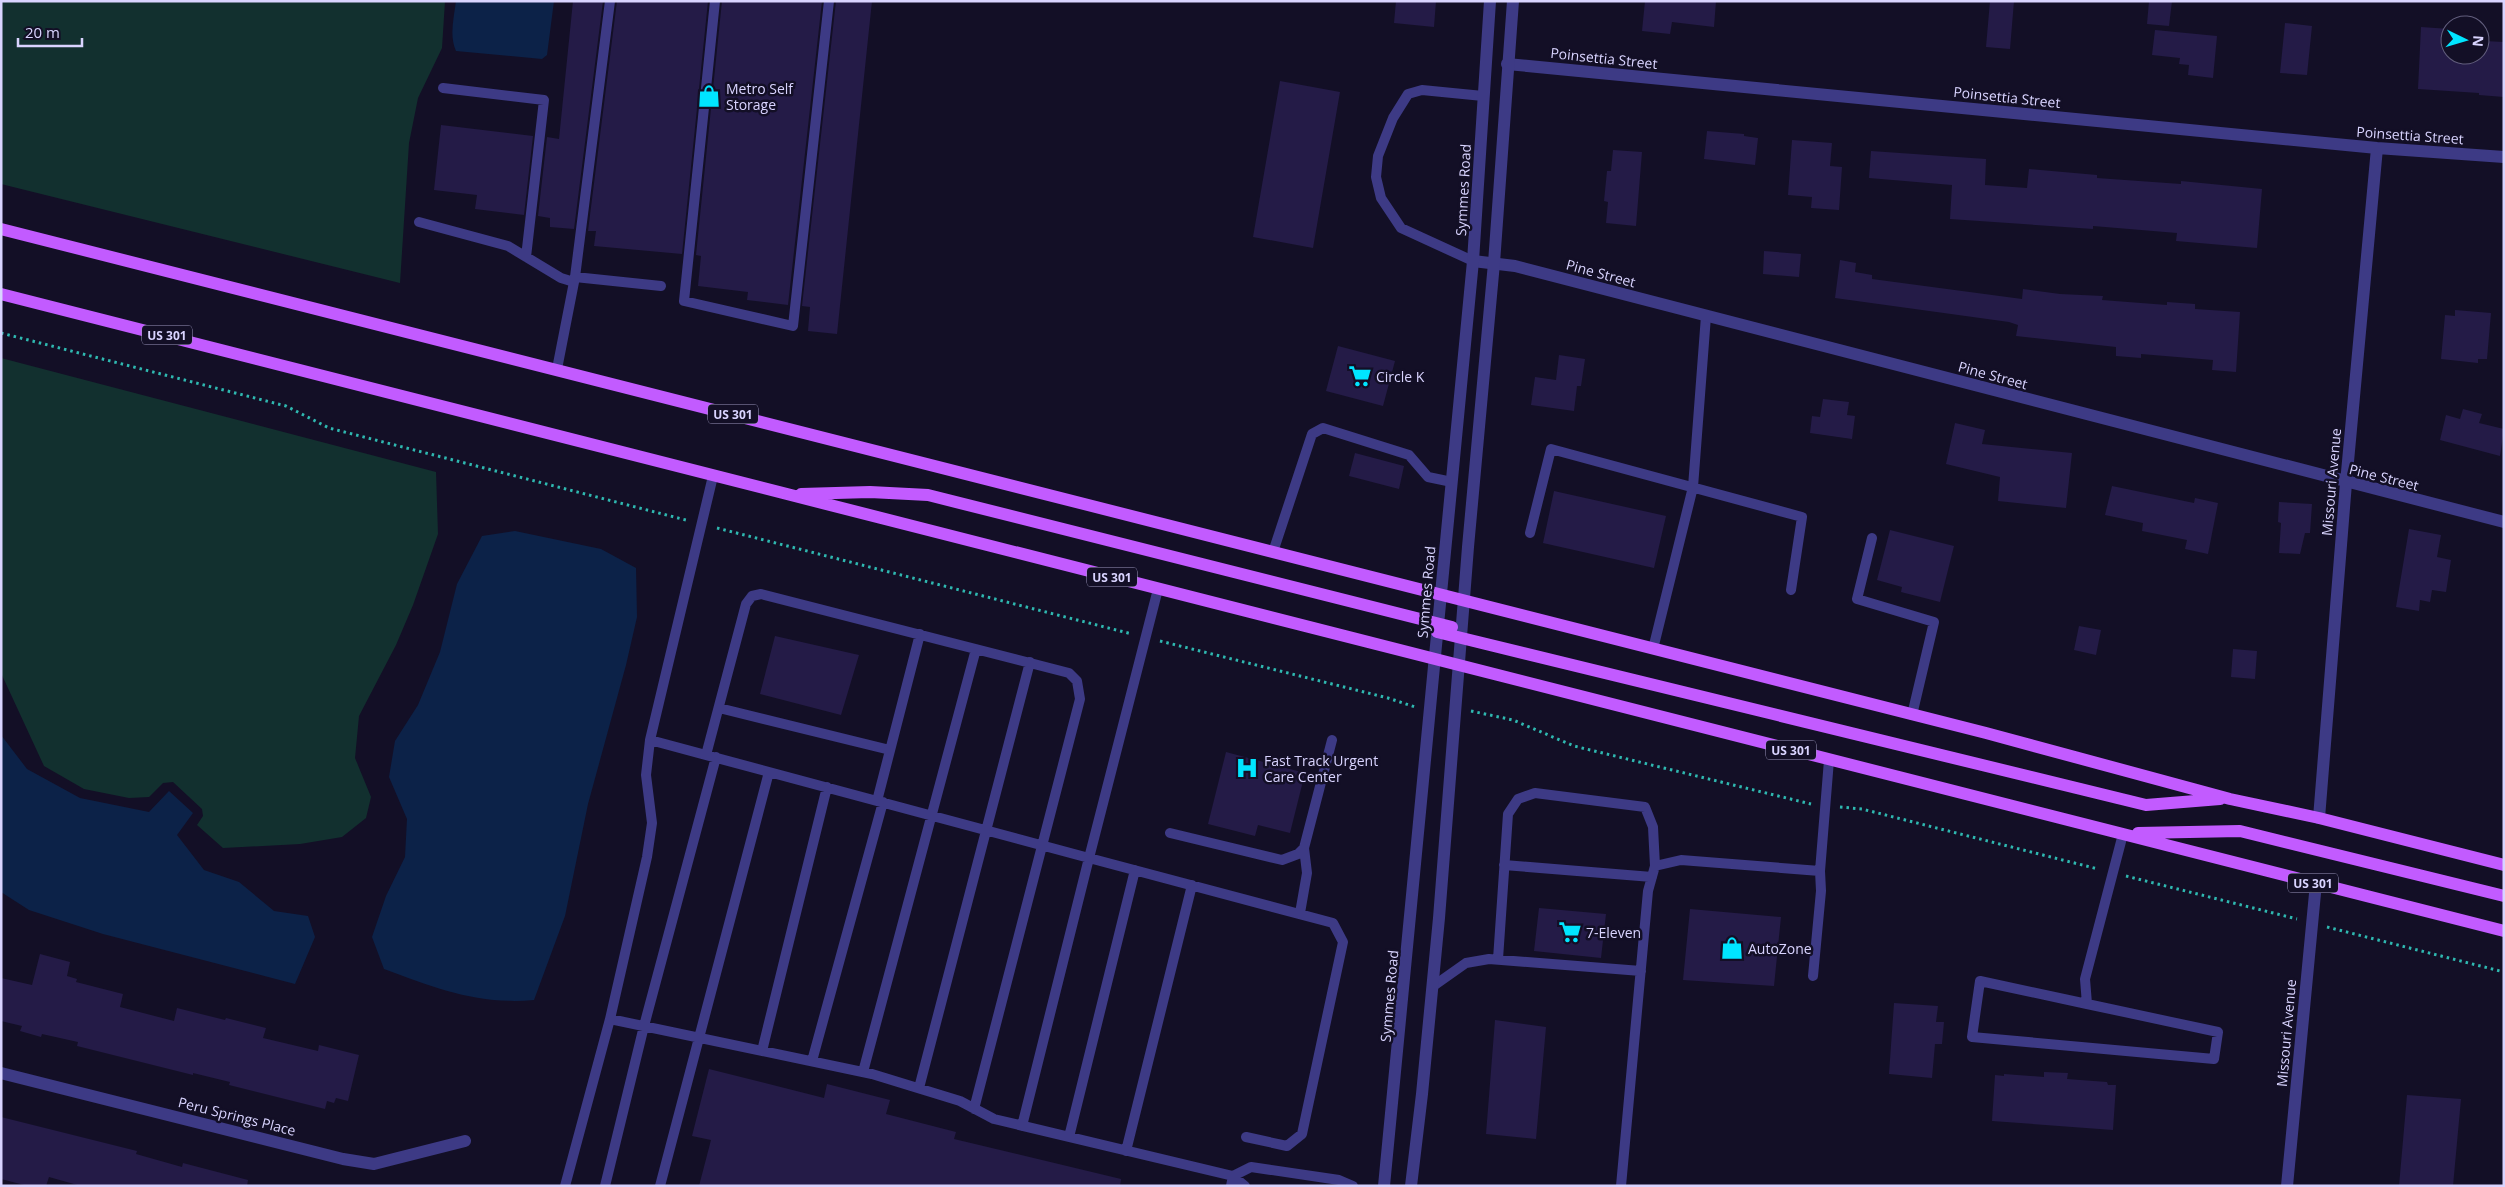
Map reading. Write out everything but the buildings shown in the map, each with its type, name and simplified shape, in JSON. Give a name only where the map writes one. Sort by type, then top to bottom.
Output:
[{"type":"main road","name":"US 301","points":[[1,229],[557,369],[2230,798],[2504,865]]},
{"type":"main road","name":"US 301","points":[[1,294],[2504,931]]},
{"type":"main road","points":[[789,495],[870,492],[928,495],[1438,628],[2146,805],[2230,798]]},
{"type":"main road","points":[[2123,834],[2240,831],[2504,896]]},
{"type":"street","name":"Symmes Road","points":[[1384,1186],[1473,261],[1490,1]]},
{"type":"street","points":[[1410,1186],[1422,1094],[1432,987],[1494,263],[1513,1]]},
{"type":"street","name":"Poinsettia Street","points":[[1507,64],[2377,148],[2504,156]]},
{"type":"street","name":"Missouri Avenue","points":[[2318,818],[2377,148]]},
{"type":"street","name":"Pine Street","points":[[1473,261],[1515,266],[2346,483],[2504,522]]},
{"type":"street","name":"Missouri Avenue","points":[[2288,1186],[2316,884]]},
{"type":"street","name":"Peru Springs Place","points":[[1,1074],[351,1160],[374,1164],[465,1141]]},
{"type":"lane","points":[[557,369],[575,280],[610,1]]},
{"type":"lane","points":[[715,1],[684,300],[793,326],[829,1]]},
{"type":"lane","points":[[443,88],[544,100],[526,257]]},
{"type":"lane","points":[[1473,261],[1401,228],[1381,198],[1376,177],[1378,156],[1384,137],[1408,94],[1422,90],[1483,96]]},
{"type":"lane","points":[[419,222],[508,246],[561,278],[661,286]]},
{"type":"lane","points":[[1653,649],[1693,487],[1706,316]]},
{"type":"lane","points":[[1273,552],[1312,434],[1323,428],[1409,455],[1428,477],[1452,482]]},
{"type":"lane","points":[[1530,533],[1551,449],[1802,517],[1791,590]]},
{"type":"lane","points":[[565,1186],[610,1019],[647,857],[652,824],[646,775],[650,740],[712,476]]},
{"type":"lane","points":[[1872,538],[1857,599],[1934,622],[1912,715]]},
{"type":"lane","points":[[1022,1126],[1158,589]]},
{"type":"lane","points":[[605,1186],[711,756],[718,708],[746,604],[752,596],[770,595],[1069,672],[1077,681],[1080,699],[1044,845],[974,1108]]},
{"type":"lane","points":[[812,1061],[880,802],[890,750],[920,634]]},
{"type":"lane","points":[[863,1072],[976,648]]},
{"type":"lane","points":[[919,1088],[1030,662]]},
{"type":"lane","points":[[718,708],[890,750]]},
{"type":"lane","points":[[650,740],[1333,923],[1344,942],[1302,1134],[1287,1146],[1246,1137]]},
{"type":"lane","points":[[1300,913],[1307,874],[1304,848],[1332,740]]},
{"type":"lane","points":[[1813,976],[1821,891],[1820,872],[1829,760]]},
{"type":"lane","points":[[660,1186],[769,772]]},
{"type":"lane","points":[[762,1051],[827,788]]},
{"type":"lane","points":[[1498,959],[1508,814],[1518,799],[1535,793],[1645,807],[1653,827],[1655,866],[1648,891],[1620,1186]]},
{"type":"lane","points":[[1170,833],[1282,860],[1298,854],[1304,848]]},
{"type":"lane","points":[[2087,1004],[2085,979],[2123,834]]},
{"type":"lane","points":[[1655,866],[1681,860],[1820,872]]},
{"type":"lane","points":[[1504,865],[1652,877]]},
{"type":"lane","points":[[1069,1137],[1135,870]]},
{"type":"lane","points":[[1126,1151],[1192,885]]},
{"type":"lane","points":[[1432,987],[1466,963],[1489,959],[1640,971]]},
{"type":"lane","points":[[1980,981],[2087,1004],[2218,1032],[2214,1059],[1972,1037],[1980,981]]},
{"type":"lane","points":[[610,1019],[863,1072],[960,1101],[994,1119],[1126,1151],[1245,1186]]},
{"type":"lane","points":[[1232,1181],[1251,1167],[1339,1180],[1353,1186]]},
{"type":"path","points":[[1,334],[286,406],[329,428],[670,516]]},
{"type":"path","points":[[731,532],[1108,628]]},
{"type":"path","points":[[1175,645],[1388,698],[1410,707]]},
{"type":"path","points":[[1482,712],[1513,720],[1574,746],[1798,802]]},
{"type":"path","points":[[1846,808],[1862,809],[2301,920]]},
{"type":"path","points":[[2327,927],[2504,972]]},
{"type":"green space","points":[[1,1],[445,1],[442,48],[418,98],[409,143],[400,283],[1,184]]},
{"type":"green space","points":[[1,358],[436,472],[438,534],[413,605],[396,645],[359,716],[355,758],[371,797],[366,818],[342,837],[300,844],[223,848],[197,825],[203,816],[202,809],[173,782],[163,783],[149,797],[129,798],[84,789],[44,766],[1,673]]},
{"type":"water","points":[[456,1],[554,1],[547,55],[542,59],[456,51],[452,33]]},
{"type":"water","points":[[515,531],[601,549],[636,568],[637,617],[626,665],[588,804],[565,916],[534,1000],[513,1001],[457,994],[384,969],[372,937],[386,896],[405,857],[407,819],[389,777],[395,741],[418,705],[440,652],[457,584],[482,536]]},
{"type":"water","points":[[1,735],[27,769],[80,798],[149,812],[169,791],[193,813],[177,835],[204,870],[239,882],[274,911],[308,916],[315,937],[295,984],[103,934],[29,910],[1,892]]},
{"type":"place","name":"Metro Self Storage","points":[[709,96]]},
{"type":"place","name":"Circle K","points":[[1360,376]]},
{"type":"place","name":"Fast Track Urgent Care Center","points":[[1247,768]]},
{"type":"place","name":"7-Eleven","points":[[1570,932]]},
{"type":"place","name":"AutoZone","points":[[1732,948]]}]
